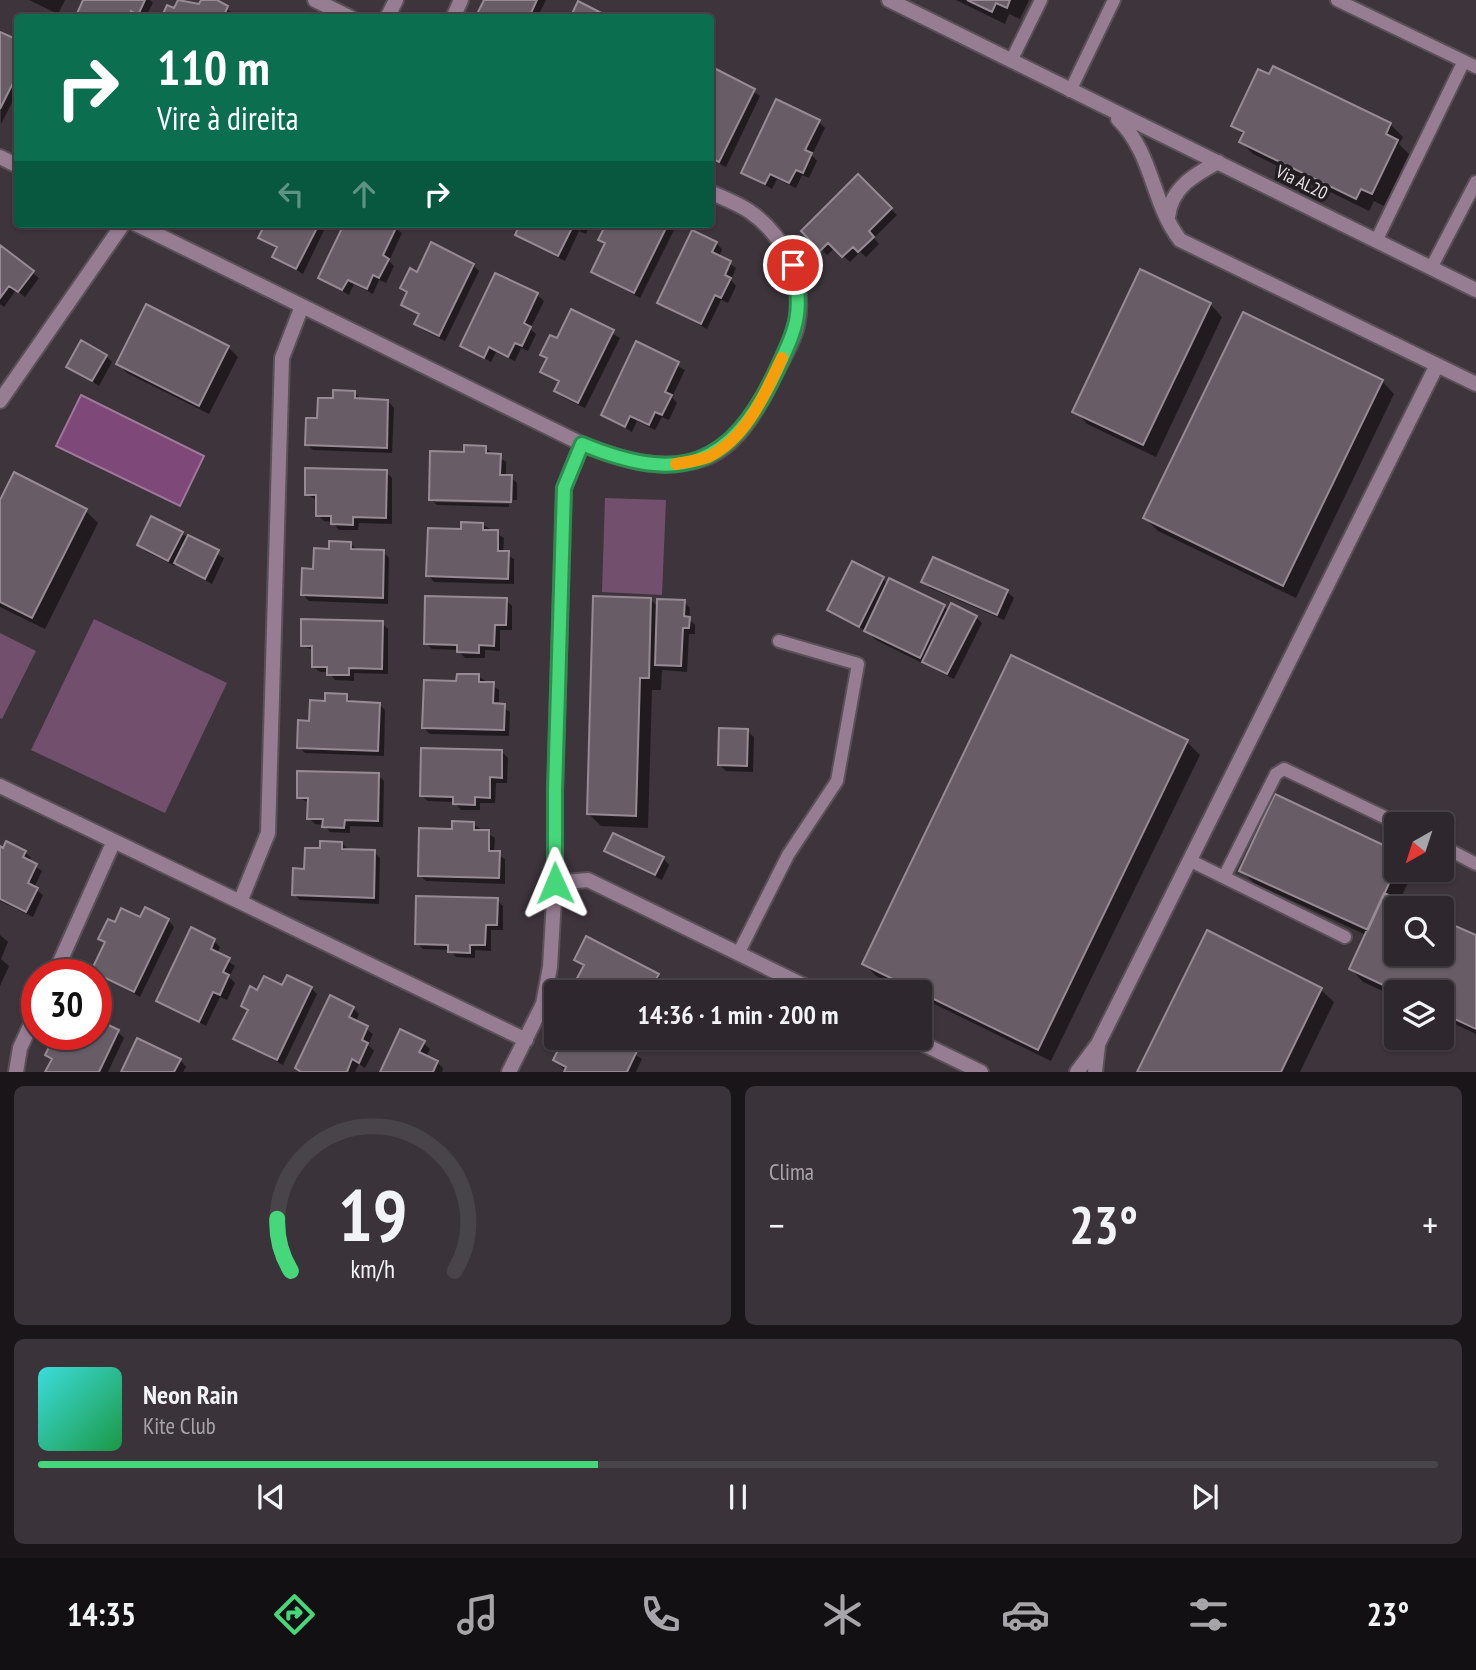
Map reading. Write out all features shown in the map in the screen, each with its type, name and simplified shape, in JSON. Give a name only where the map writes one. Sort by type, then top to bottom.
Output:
[{"type":"street","points":[[315,0],[343,14]]},
{"type":"street","name":"Via AL20","points":[[889,0],[1476,290]]},
{"type":"street","name":"Via AL20","points":[[1109,111],[1139,144],[1167,219],[1180,240],[1437,365]]},
{"type":"street","points":[[1167,219],[1169,204],[1185,182],[1219,162]]},
{"type":"street","points":[[144,228],[582,444],[623,460],[670,466],[707,457],[734,439],[761,402],[796,328],[800,296],[793,265],[774,236],[750,211],[714,194]]},
{"type":"street","points":[[0,401],[120,228]]},
{"type":"street","points":[[240,902],[268,833],[282,358],[302,306]]},
{"type":"street","points":[[1077,1072],[1098,1044],[1437,365],[1476,384]]},
{"type":"street","points":[[509,1072],[543,1004],[550,967],[555,883],[564,488],[582,444]]},
{"type":"street","points":[[0,786],[526,1040]]},
{"type":"street","points":[[61,959],[114,841]]},
{"type":"street","points":[[555,883],[588,880],[792,980]]},
{"type":"street","points":[[16,1072],[21,1044]]},
{"type":"street","points":[[1096,1072],[1098,1044]]},
{"type":"street","points":[[932,1048],[981,1072]]},
{"type":"lane","points":[[1011,61],[1041,0]]},
{"type":"lane","points":[[1070,91],[1114,0]]},
{"type":"lane","points":[[1337,0],[1470,64],[1376,241]]},
{"type":"lane","points":[[1431,268],[1476,182]]},
{"type":"lane","points":[[737,954],[788,855],[837,781],[858,664],[779,641]]},
{"type":"lane","points":[[1224,877],[1276,774],[1284,769],[1384,817]]},
{"type":"lane","points":[[1454,852],[1476,864]]},
{"type":"lane","points":[[1191,861],[1345,937]]},
{"type":"shaded area","points":[[81,395],[204,456],[180,506],[56,446]]},
{"type":"shaded area","points":[[605,498],[666,500],[662,595],[602,592]]},
{"type":"shaded area","points":[[94,619],[227,683],[165,813],[31,750]]},
{"type":"shaded area","points":[[0,633],[36,651],[2,719],[0,718]]},
{"type":"building","points":[[83,0],[145,0],[138,14],[131,11],[130,14],[77,14]]},
{"type":"building","points":[[178,0],[199,4],[201,0],[217,0],[228,6],[225,14],[163,14],[167,5],[174,8]]},
{"type":"building","points":[[484,0],[537,0],[530,14],[477,14]]},
{"type":"building","points":[[967,0],[1010,0],[1007,8],[996,3],[992,12]]},
{"type":"building","points":[[578,1],[603,14],[572,14]]},
{"type":"building","points":[[0,32],[14,38],[14,81],[0,109]]},
{"type":"building","points":[[1273,66],[1391,123],[1386,134],[1398,140],[1372,194],[1361,189],[1356,199],[1239,142],[1244,132],[1231,126],[1258,69],[1269,74]]},
{"type":"building","points":[[714,68],[755,89],[719,162],[714,159]]},
{"type":"building","points":[[776,99],[820,120],[805,150],[812,153],[803,173],[796,170],[789,183],[770,174],[765,184],[741,173]]},
{"type":"building","points":[[858,174],[892,208],[869,231],[874,237],[858,252],[853,247],[842,257],[828,243],[820,251],[801,231]]},
{"type":"building","points":[[263,228],[317,228],[296,269],[272,257],[277,247],[258,238]]},
{"type":"building","points":[[342,228],[396,228],[383,255],[389,259],[379,278],[373,275],[367,289],[348,280],[342,290],[318,278]]},
{"type":"building","points":[[518,228],[572,228],[558,256],[515,235]]},
{"type":"building","points":[[604,228],[666,228],[634,293],[591,272],[605,243],[598,240]]},
{"type":"building","points":[[692,230],[717,242],[712,252],[731,261],[725,275],[731,278],[721,298],[715,295],[701,324],[657,303]]},
{"type":"building","points":[[431,242],[474,264],[439,336],[414,324],[419,314],[401,305],[407,292],[400,288],[410,268],[417,272]]},
{"type":"building","points":[[0,245],[34,271],[18,292],[9,286],[0,298]]},
{"type":"building","points":[[1140,269],[1211,303],[1143,445],[1072,412]]},
{"type":"building","points":[[495,273],[538,293],[524,323],[531,327],[522,346],[515,343],[508,357],[489,347],[484,358],[460,346]]},
{"type":"building","points":[[146,304],[229,346],[199,406],[116,364]]},
{"type":"building","points":[[571,309],[614,330],[578,403],[554,391],[559,381],[540,372],[547,358],[540,355],[550,335],[557,338]]},
{"type":"building","points":[[1243,312],[1383,380],[1283,586],[1143,518]]},
{"type":"building","points":[[81,340],[107,355],[92,381],[66,367]]},
{"type":"building","points":[[636,341],[679,362],[665,392],[672,395],[662,415],[655,412],[649,425],[630,416],[625,427],[601,415]]},
{"type":"building","points":[[333,390],[355,391],[355,398],[388,400],[387,448],[305,445],[306,418],[317,418],[318,398],[333,398]]},
{"type":"building","points":[[464,445],[486,446],[486,453],[501,454],[500,475],[512,475],[511,502],[429,500],[430,451],[464,452]]},
{"type":"building","points":[[305,468],[387,470],[386,518],[353,517],[353,525],[331,524],[331,516],[316,516],[316,495],[305,495]]},
{"type":"building","points":[[14,472],[87,509],[32,618],[0,602],[0,500]]},
{"type":"building","points":[[151,516],[183,532],[168,561],[137,545]]},
{"type":"building","points":[[461,522],[483,523],[483,530],[498,530],[498,551],[509,551],[508,579],[426,576],[428,528],[461,529]]},
{"type":"building","points":[[188,535],[219,550],[205,579],[174,563]]},
{"type":"building","points":[[329,541],[351,542],[351,549],[384,550],[383,598],[301,595],[302,568],[313,569],[314,548],[329,549]]},
{"type":"building","points":[[933,557],[1008,590],[997,615],[921,582]]},
{"type":"building","points":[[852,561],[884,577],[859,627],[827,610]]},
{"type":"building","points":[[889,578],[945,605],[920,658],[864,631]]},
{"type":"building","points":[[425,596],[507,598],[506,625],[495,625],[494,646],[479,645],[479,653],[457,652],[457,645],[424,644]]},
{"type":"building","points":[[593,596],[651,598],[649,678],[640,678],[636,816],[587,814]]},
{"type":"building","points":[[657,599],[685,600],[684,616],[690,617],[689,628],[683,628],[681,666],[655,665]]},
{"type":"building","points":[[951,603],[977,616],[947,674],[922,662]]},
{"type":"building","points":[[301,619],[383,621],[382,669],[349,668],[349,675],[327,675],[327,667],[312,667],[312,646],[301,646]]},
{"type":"building","points":[[1011,655],[1188,740],[1038,1050],[932,998],[932,980],[895,980],[862,964]]},
{"type":"building","points":[[457,674],[479,674],[479,682],[494,682],[493,703],[505,704],[504,730],[422,728],[424,680],[456,681]]},
{"type":"building","points":[[325,693],[347,694],[347,701],[380,703],[378,751],[297,748],[298,720],[309,721],[310,700],[325,701]]},
{"type":"building","points":[[719,728],[748,729],[747,766],[718,765]]},
{"type":"building","points":[[421,748],[502,750],[502,778],[490,777],[490,798],[475,797],[475,805],[453,804],[453,797],[420,796]]},
{"type":"building","points":[[297,771],[379,773],[378,821],[345,820],[344,828],[322,827],[323,819],[307,819],[308,798],[297,798]]},
{"type":"building","points":[[1275,794],[1384,845],[1384,882],[1390,882],[1368,930],[1239,871]]},
{"type":"building","points":[[452,821],[474,822],[474,830],[489,830],[489,851],[500,851],[499,878],[418,876],[419,828],[452,829]]},
{"type":"building","points":[[613,833],[664,857],[655,875],[604,851]]},
{"type":"building","points":[[6,841],[26,851],[23,857],[37,864],[28,883],[38,888],[26,912],[0,899],[0,846],[3,848]]},
{"type":"building","points":[[320,841],[342,842],[342,849],[375,850],[374,898],[292,895],[293,868],[304,869],[305,848],[320,848]]},
{"type":"building","points":[[1384,893],[1391,896],[1384,896],[1384,966],[1454,966],[1454,925],[1476,935],[1476,1029],[1454,1019],[1454,980],[1384,980],[1384,985],[1349,969]]},
{"type":"building","points":[[416,896],[498,898],[497,925],[486,925],[485,945],[470,945],[470,953],[448,952],[448,945],[415,944]]},
{"type":"building","points":[[145,907],[169,919],[134,992],[112,981],[112,959],[97,959],[105,942],[98,939],[108,919],[115,922],[121,908],[140,917]]},
{"type":"building","points":[[191,927],[215,939],[211,949],[230,958],[223,972],[229,975],[220,995],[213,992],[199,1022],[156,1001]]},
{"type":"building","points":[[1207,930],[1322,988],[1281,1072],[1137,1072]]},
{"type":"building","points":[[586,936],[659,974],[656,980],[576,980],[584,965],[574,960]]},
{"type":"building","points":[[287,975],[312,987],[277,1060],[233,1039],[248,1010],[241,1006],[250,986],[257,990],[264,976],[282,985]]},
{"type":"building","points":[[330,995],[354,1007],[349,1017],[368,1026],[362,1040],[368,1043],[359,1063],[352,1059],[347,1072],[301,1072],[295,1068]]},
{"type":"building","points":[[112,1027],[119,1030],[112,1045]]},
{"type":"building","points":[[400,1029],[425,1041],[419,1052],[438,1061],[433,1072],[380,1072]]},
{"type":"building","points":[[137,1038],[181,1059],[174,1072],[121,1072]]},
{"type":"building","points":[[48,1050],[109,1050],[99,1072],[45,1072],[52,1059],[45,1055]]},
{"type":"building","points":[[558,1050],[637,1051],[627,1072],[564,1072],[566,1067],[553,1060]]},
{"type":"slow traffic","points":[[676,464],[707,457],[734,439],[761,402],[782,358]]},
{"type":"route","points":[[555,883],[564,488],[574,460],[582,444],[623,460],[670,466],[707,457],[734,439],[761,402],[796,328],[800,296],[793,265]]}]
